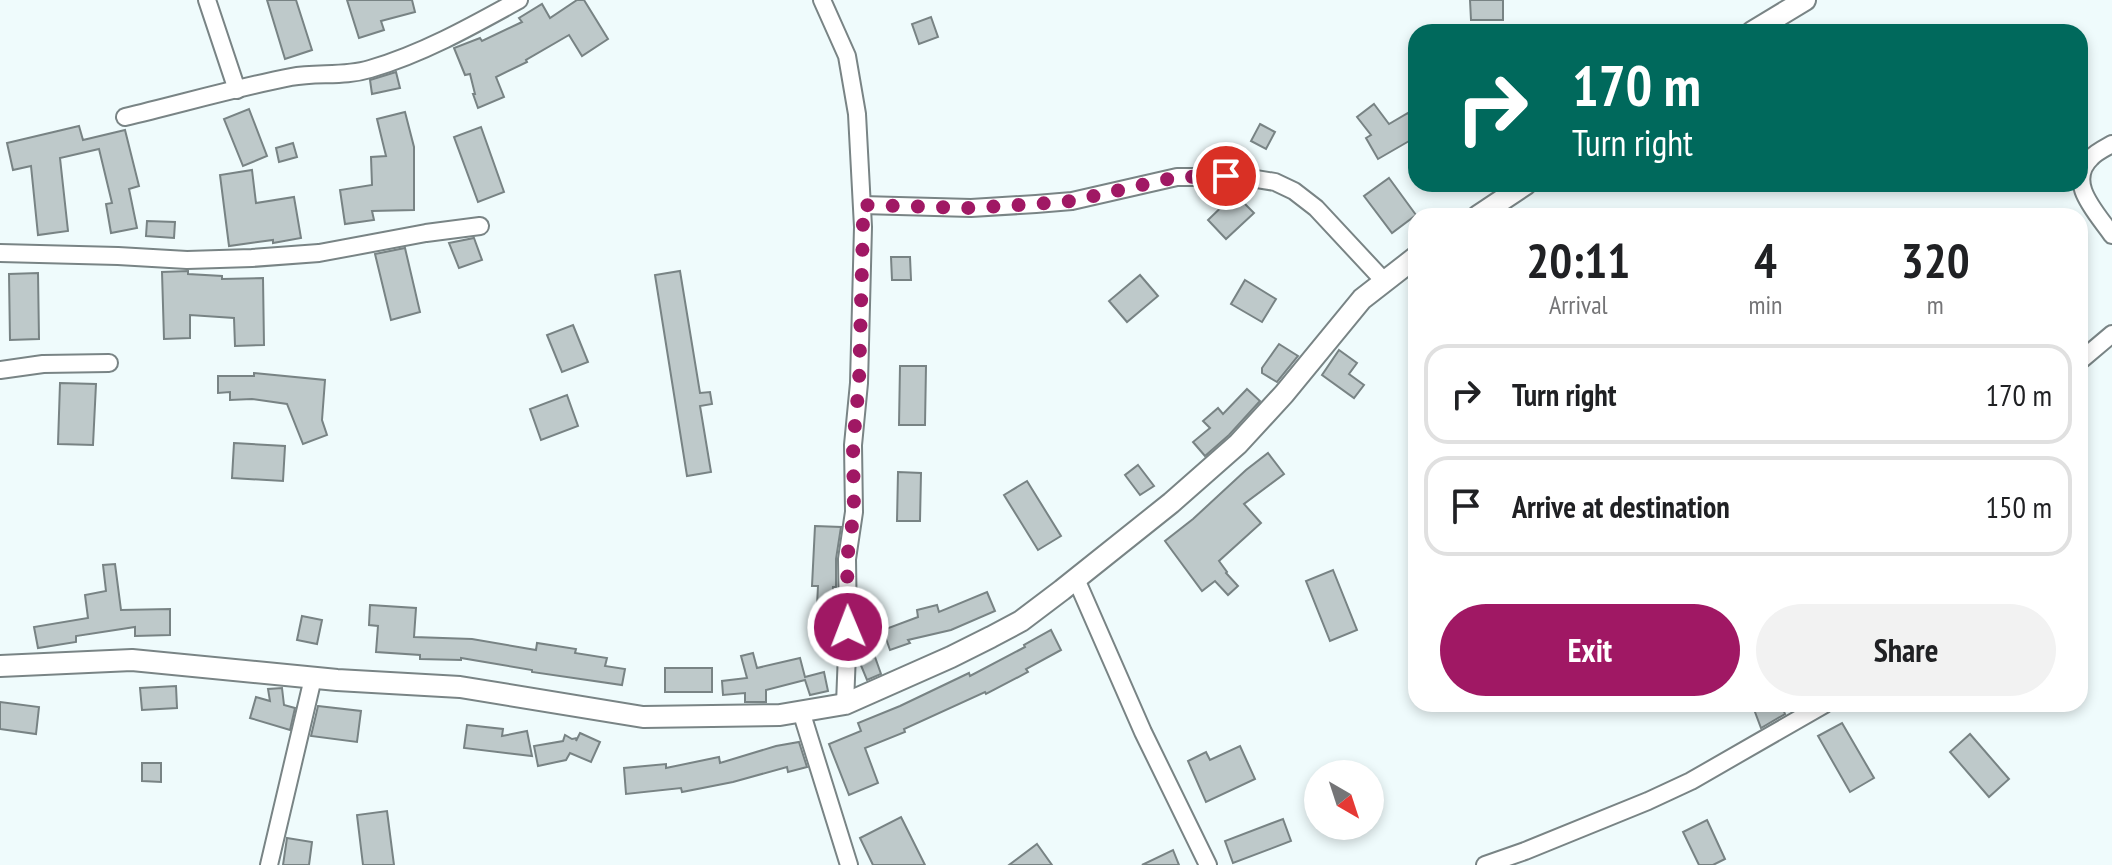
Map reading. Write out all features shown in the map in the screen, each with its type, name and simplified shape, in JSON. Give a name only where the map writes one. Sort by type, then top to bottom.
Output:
[{"type":"street","points":[[207,0],[237,90]]},
{"type":"street","points":[[125,117],[295,76],[348,74],[367,70],[477,23],[519,0]]},
{"type":"street","points":[[822,0],[847,56],[857,114],[863,227],[859,383],[853,445],[854,512],[847,559],[845,704]]},
{"type":"street","points":[[1765,24],[1805,0]]},
{"type":"street","points":[[2088,161],[2112,144]]},
{"type":"street","points":[[862,205],[971,208],[1036,204],[1072,201],[1177,177],[1244,177],[1275,182],[1294,191],[1325,218],[1384,281]]},
{"type":"street","points":[[1490,208],[1514,192]]},
{"type":"street","points":[[2084,192],[2112,235]]},
{"type":"street","points":[[0,253],[187,260],[252,258],[319,253],[480,226]]},
{"type":"street","points":[[0,666],[132,660],[313,678],[460,687],[643,717],[780,715],[845,704],[951,657],[1021,621],[1076,579],[1171,503],[1238,444],[1284,394],[1362,299],[1408,263]]},
{"type":"street","points":[[2088,354],[2112,334]]},
{"type":"street","points":[[0,370],[43,364],[109,363]]},
{"type":"street","points":[[1076,579],[1143,732],[1208,865]]},
{"type":"street","points":[[269,865],[313,678]]},
{"type":"street","points":[[801,711],[849,865]]},
{"type":"street","points":[[1485,865],[1691,781],[1811,712]]},
{"type":"building","points":[[267,0],[296,0],[312,50],[285,59]]},
{"type":"building","points":[[347,0],[412,0],[415,12],[381,21],[384,30],[359,38]]},
{"type":"building","points":[[577,0],[584,0],[608,39],[582,56],[569,35],[527,62],[496,77],[504,97],[478,108],[470,74],[465,75],[454,48],[480,38],[482,41],[522,22],[519,18],[542,4],[550,18]]},
{"type":"building","points":[[1470,0],[1503,0],[1503,20],[1471,20]]},
{"type":"building","points":[[931,17],[938,37],[919,44],[912,24]]},
{"type":"building","points":[[396,72],[400,88],[372,94],[370,80]]},
{"type":"building","points":[[1374,104],[1389,124],[1408,113],[1408,142],[1378,159],[1366,138],[1371,135],[1357,117]]},
{"type":"building","points":[[249,109],[267,156],[243,166],[224,119]]},
{"type":"building","points":[[405,112],[414,147],[414,210],[372,211],[374,220],[345,224],[340,190],[372,185],[371,157],[386,156],[377,119]]},
{"type":"building","points":[[1260,124],[1275,132],[1266,149],[1251,141]]},
{"type":"building","points":[[79,126],[83,140],[125,130],[139,186],[129,189],[137,228],[111,233],[106,204],[112,203],[99,149],[60,158],[68,231],[38,235],[31,166],[13,170],[7,143]]},
{"type":"building","points":[[481,127],[504,192],[478,202],[454,137]]},
{"type":"building","points":[[293,143],[297,157],[279,162],[276,148]]},
{"type":"building","points":[[252,170],[256,203],[294,197],[301,238],[229,246],[220,175]]},
{"type":"building","points":[[1389,178],[1411,208],[1408,208],[1408,221],[1392,233],[1364,196]]},
{"type":"building","points":[[1235,194],[1254,213],[1226,239],[1208,220]]},
{"type":"building","points":[[147,221],[175,222],[174,238],[146,236]]},
{"type":"building","points":[[474,238],[482,260],[459,268],[449,243]]},
{"type":"building","points":[[405,248],[420,312],[391,320],[375,254]]},
{"type":"building","points":[[891,257],[910,257],[911,280],[892,280]]},
{"type":"building","points":[[188,271],[188,274],[222,276],[222,279],[263,278],[264,345],[235,346],[234,318],[190,315],[190,338],[164,339],[162,272]]},
{"type":"building","points":[[680,271],[700,393],[710,392],[712,404],[700,406],[711,472],[687,476],[655,275]]},
{"type":"building","points":[[38,273],[39,339],[10,340],[9,274]]},
{"type":"building","points":[[1140,275],[1158,296],[1127,322],[1109,301]]},
{"type":"building","points":[[1245,280],[1276,299],[1262,322],[1231,304]]},
{"type":"building","points":[[573,325],[588,362],[562,372],[547,335]]},
{"type":"building","points":[[1279,344],[1298,356],[1277,382],[1262,373],[1262,368]]},
{"type":"building","points":[[1339,350],[1357,363],[1349,374],[1364,385],[1354,398],[1322,375]]},
{"type":"building","points":[[900,366],[926,366],[925,425],[899,425]]},
{"type":"building","points":[[254,373],[325,380],[322,420],[327,435],[303,444],[287,404],[252,399],[230,400],[230,392],[218,393],[218,376],[254,376]]},
{"type":"building","points":[[60,383],[96,384],[93,445],[58,444]]},
{"type":"building","points":[[1247,389],[1260,401],[1205,456],[1193,442],[1210,428],[1203,421],[1218,408],[1223,414]]},
{"type":"building","points":[[567,395],[578,426],[541,440],[530,409]]},
{"type":"building","points":[[234,443],[285,446],[283,481],[232,478]]},
{"type":"building","points":[[1268,453],[1284,474],[1244,504],[1261,523],[1219,561],[1238,586],[1228,595],[1215,581],[1202,591],[1165,541]]},
{"type":"building","points":[[1138,465],[1154,486],[1140,495],[1125,475]]},
{"type":"building","points":[[898,472],[921,473],[920,521],[897,521]]},
{"type":"building","points":[[1027,481],[1061,536],[1038,550],[1004,495]]},
{"type":"building","points":[[815,526],[841,527],[831,626],[816,625],[818,586],[812,586]]},
{"type":"building","points":[[115,564],[121,610],[170,609],[170,635],[135,636],[135,627],[76,636],[76,642],[38,648],[34,627],[88,618],[85,595],[106,591],[103,565]]},
{"type":"building","points":[[1333,570],[1357,630],[1330,641],[1306,581]]},
{"type":"building","points":[[987,592],[995,611],[951,630],[908,640],[910,643],[890,650],[883,630],[918,617],[917,610],[937,605],[939,612]]},
{"type":"building","points":[[370,605],[416,608],[414,637],[472,639],[536,650],[537,643],[607,658],[605,666],[625,669],[622,685],[461,658],[420,659],[420,655],[376,652],[378,626],[369,625]]},
{"type":"building","points":[[302,616],[322,620],[317,644],[297,640]]},
{"type":"building","points":[[1051,630],[1061,650],[1026,669],[1028,672],[986,694],[904,729],[905,732],[865,748],[878,783],[849,795],[829,744],[861,731],[858,723],[969,673],[970,676]]},
{"type":"building","points":[[753,653],[757,668],[800,658],[805,677],[824,672],[828,691],[810,695],[805,680],[766,690],[766,702],[745,702],[745,693],[723,695],[722,681],[747,678],[741,656]]},
{"type":"building","points":[[875,657],[881,674],[867,680],[860,663]]},
{"type":"building","points":[[665,668],[712,668],[712,692],[665,692]]},
{"type":"building","points":[[176,686],[177,708],[142,710],[140,688]]},
{"type":"building","points":[[282,688],[284,705],[295,708],[290,730],[250,718],[256,697],[270,701],[268,689]]},
{"type":"building","points":[[0,702],[39,707],[36,734],[0,729]]},
{"type":"building","points":[[318,706],[361,711],[357,742],[311,736]]},
{"type":"building","points":[[1755,712],[1784,712],[1785,714],[1761,728]]},
{"type":"building","points":[[1842,723],[1874,778],[1850,792],[1818,736]]},
{"type":"building","points":[[467,725],[503,729],[502,736],[527,731],[532,756],[464,748]]},
{"type":"building","points":[[580,733],[600,742],[591,762],[570,753],[566,760],[538,766],[534,746],[563,741],[565,735],[577,738],[576,741]]},
{"type":"building","points":[[1970,734],[2009,779],[1989,797],[1950,752]]},
{"type":"building","points":[[799,742],[807,767],[788,772],[787,767],[682,792],[681,788],[626,794],[624,768],[666,764],[666,768],[719,757],[720,763]]},
{"type":"building","points":[[1240,746],[1255,779],[1206,802],[1188,761],[1206,752],[1210,760]]},
{"type":"building","points":[[142,763],[161,763],[161,782],[142,781]]},
{"type":"building","points":[[387,811],[394,865],[363,865],[357,815]]},
{"type":"building","points":[[901,817],[925,865],[873,865],[860,838]]},
{"type":"building","points":[[1283,819],[1291,841],[1233,863],[1225,841]]},
{"type":"building","points":[[1707,820],[1725,859],[1713,865],[1699,865],[1683,832]]},
{"type":"building","points":[[287,838],[312,842],[309,865],[283,865]]},
{"type":"building","points":[[1037,844],[1052,865],[1009,865]]},
{"type":"building","points":[[1173,850],[1179,865],[1142,865]]},
{"type":"route","points":[[848,627],[847,559],[854,512],[853,445],[859,383],[862,205],[971,208],[1036,204],[1072,201],[1177,177],[1226,176]]}]
